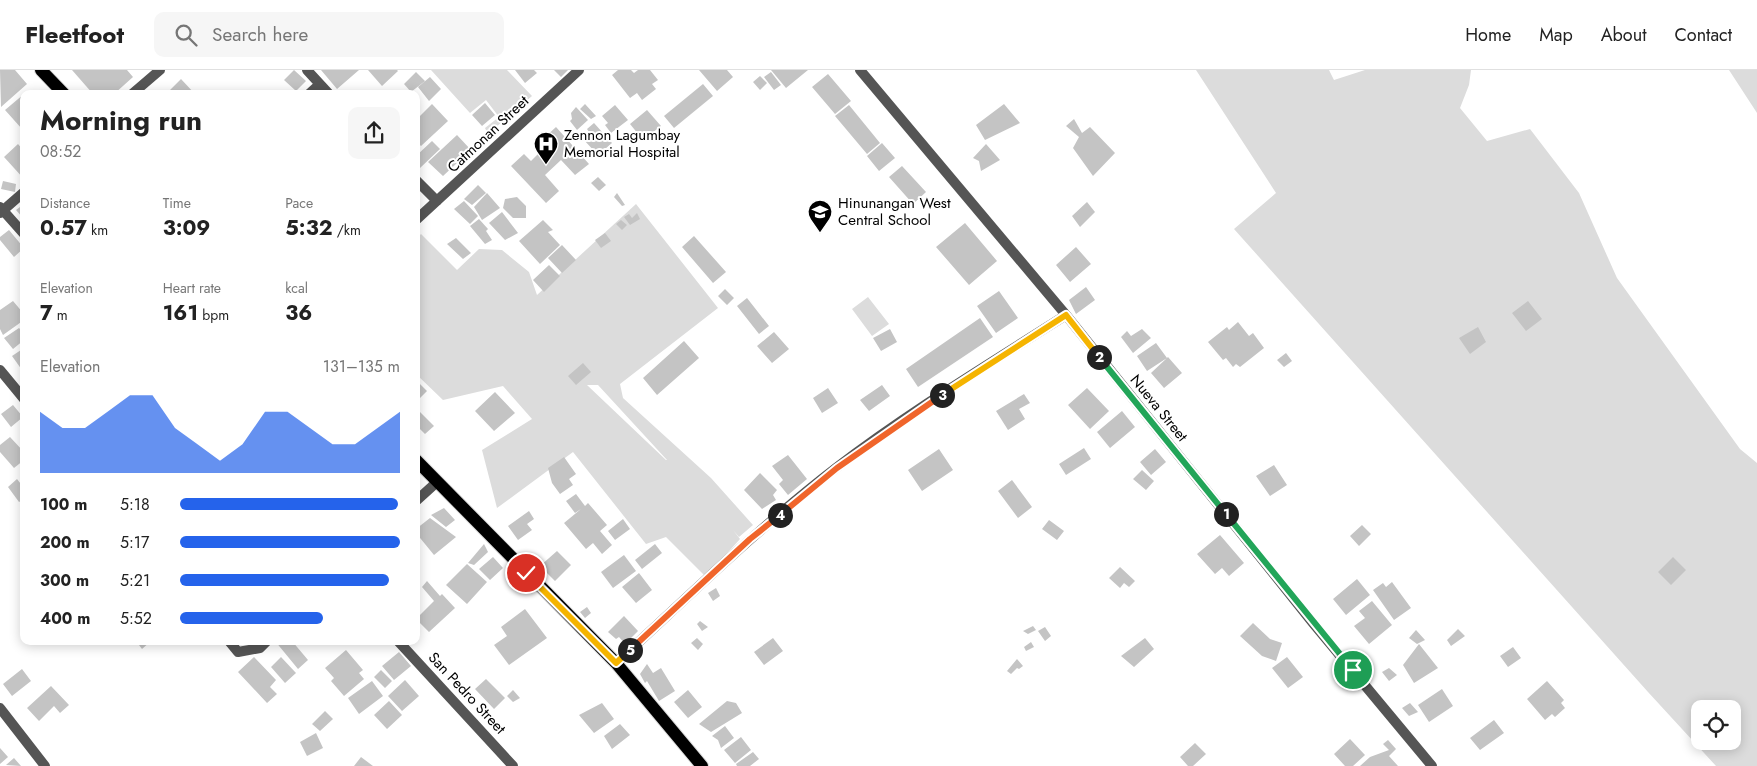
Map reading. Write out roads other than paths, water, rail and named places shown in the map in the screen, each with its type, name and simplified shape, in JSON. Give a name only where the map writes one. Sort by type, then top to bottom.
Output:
[{"type":"main road","points":[[42,70],[60,90]]},
{"type":"main road","points":[[420,464],[616,663],[702,766]]},
{"type":"street","points":[[137,90],[160,70]]},
{"type":"street","points":[[306,70],[325,90]]},
{"type":"street","name":"Catmonan Street","points":[[420,216],[579,70]]},
{"type":"street","name":"Nueva Street","points":[[860,70],[1066,315],[1313,623],[1432,766]]},
{"type":"street","points":[[313,90],[320,84]]},
{"type":"street","points":[[420,184],[438,200]]},
{"type":"street","points":[[20,195],[1,210],[20,230]]},
{"type":"street","points":[[616,663],[750,539],[837,468],[952,388],[1066,315]]},
{"type":"street","points":[[0,370],[20,394]]},
{"type":"street","points":[[420,497],[437,482]]},
{"type":"street","points":[[232,645],[238,652],[260,648],[263,645]]},
{"type":"street","name":"San Pedro Street","points":[[402,645],[513,766]]},
{"type":"street","points":[[0,708],[45,766]]},
{"type":"place","name":"Zennon Lagumbay Memorial Hospital","points":[[546,165]]},
{"type":"place","name":"Hinunangan West Central School","points":[[820,233]]}]
